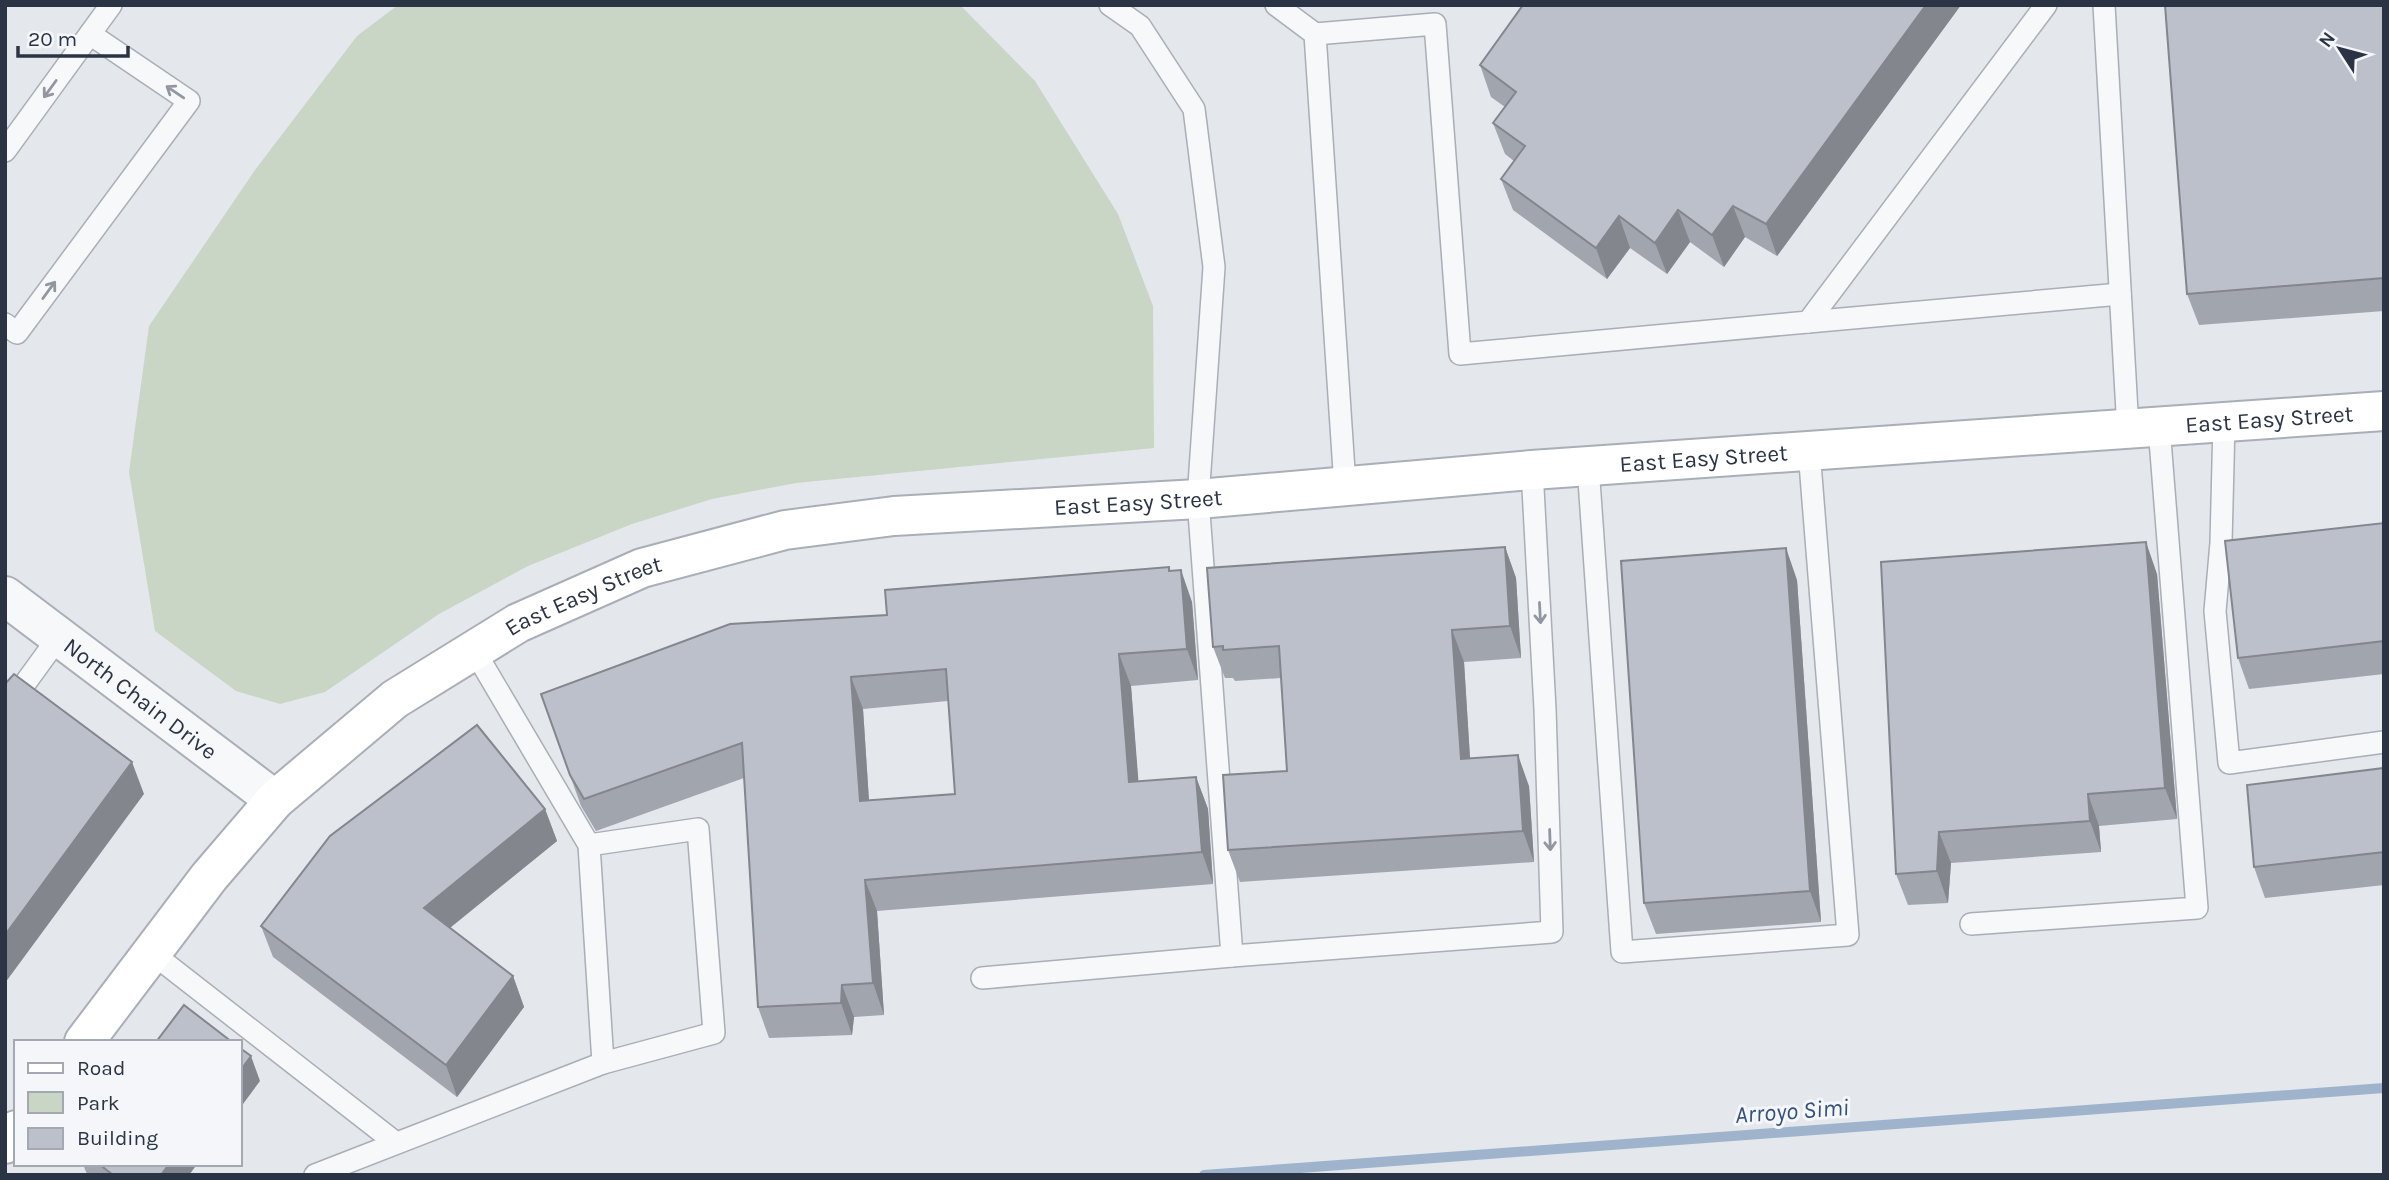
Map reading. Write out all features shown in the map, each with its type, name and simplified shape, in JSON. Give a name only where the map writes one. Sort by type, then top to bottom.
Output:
[{"type":"street","name":"East Easy Street","points":[[86,1040],[209,877],[275,800],[395,699],[518,623],[642,568],[785,530],[894,516],[1198,499],[1532,470],[2384,411]]},
{"type":"street","name":"North Chain Drive","points":[[5,596],[275,800]]},
{"type":"lane","points":[[5,152],[111,5]]},
{"type":"lane","points":[[1110,5],[1140,26],[1194,109],[1214,267],[1198,499],[1232,956]]},
{"type":"lane","points":[[1276,5],[1315,34],[1435,24],[1460,354],[2120,294]]},
{"type":"lane","points":[[1808,322],[2046,5]]},
{"type":"lane","points":[[1971,924],[2197,908],[2143,429],[2120,294],[2104,5]]},
{"type":"lane","points":[[5,324],[18,333],[189,101],[90,34]]},
{"type":"lane","points":[[1315,34],[1345,486]]},
{"type":"lane","points":[[2224,423],[2221,543],[2215,611],[2229,763],[2384,742]]},
{"type":"lane","points":[[1588,466],[1622,952],[1848,935],[1809,451]]},
{"type":"lane","points":[[982,978],[1552,932],[1532,470]]},
{"type":"lane","points":[[2221,543],[2248,540]]},
{"type":"lane","points":[[5,711],[58,638]]},
{"type":"lane","points":[[474,650],[589,845],[603,1063]]},
{"type":"lane","points":[[315,1175],[603,1063],[714,1033],[698,829],[589,845]]},
{"type":"lane","points":[[152,953],[396,1143]]},
{"type":"green space","points":[[398,5],[960,5],[1035,81],[1118,214],[1153,306],[1154,448],[796,483],[712,499],[632,524],[528,566],[439,614],[325,692],[280,704],[236,691],[155,631],[129,472],[149,326],[255,170],[357,36]]},
{"type":"building","points":[[1523,5],[1926,5],[1766,224],[1733,206],[1712,235],[1678,210],[1655,243],[1619,216],[1596,248],[1501,179],[1525,146],[1493,123],[1516,92],[1480,65]]},
{"type":"building","points":[[2165,5],[2384,5],[2384,278],[2187,294]]},
{"type":"building","points":[[2384,523],[2384,641],[2238,658],[2225,541]]},
{"type":"building","points":[[2146,542],[2165,788],[2088,794],[2090,821],[1939,832],[1937,871],[1896,874],[1881,562]]},
{"type":"building","points":[[1505,547],[1510,626],[1452,630],[1461,759],[1518,755],[1523,831],[1228,850],[1223,775],[1287,771],[1279,646],[1223,650],[1223,646],[1213,647],[1207,568]]},
{"type":"building","points":[[1786,548],[1810,891],[1644,903],[1621,561]]},
{"type":"building","points":[[1169,567],[1169,571],[1181,570],[1187,649],[1119,654],[1129,782],[1196,777],[1202,852],[865,880],[873,983],[842,985],[841,1003],[758,1007],[742,743],[584,799],[570,775],[541,694],[730,624],[887,615],[885,590]],"holes":[[[946,669],[955,794],[860,801],[851,677]]]},
{"type":"building","points":[[14,674],[132,762],[5,935],[5,684]]},
{"type":"building","points":[[477,725],[545,809],[424,908],[513,976],[446,1065],[261,926],[330,836]]},
{"type":"building","points":[[2384,768],[2384,852],[2254,867],[2247,785]]},
{"type":"building","points":[[184,1005],[229,1040],[158,1040]]},
{"type":"building","points":[[242,1049],[251,1056],[242,1068]]},
{"type":"building","points":[[102,1166],[168,1166],[161,1175],[113,1175]]},
{"type":"waterway","name":"Arroyo Simi","points":[[1204,1175],[2384,1088]]}]
